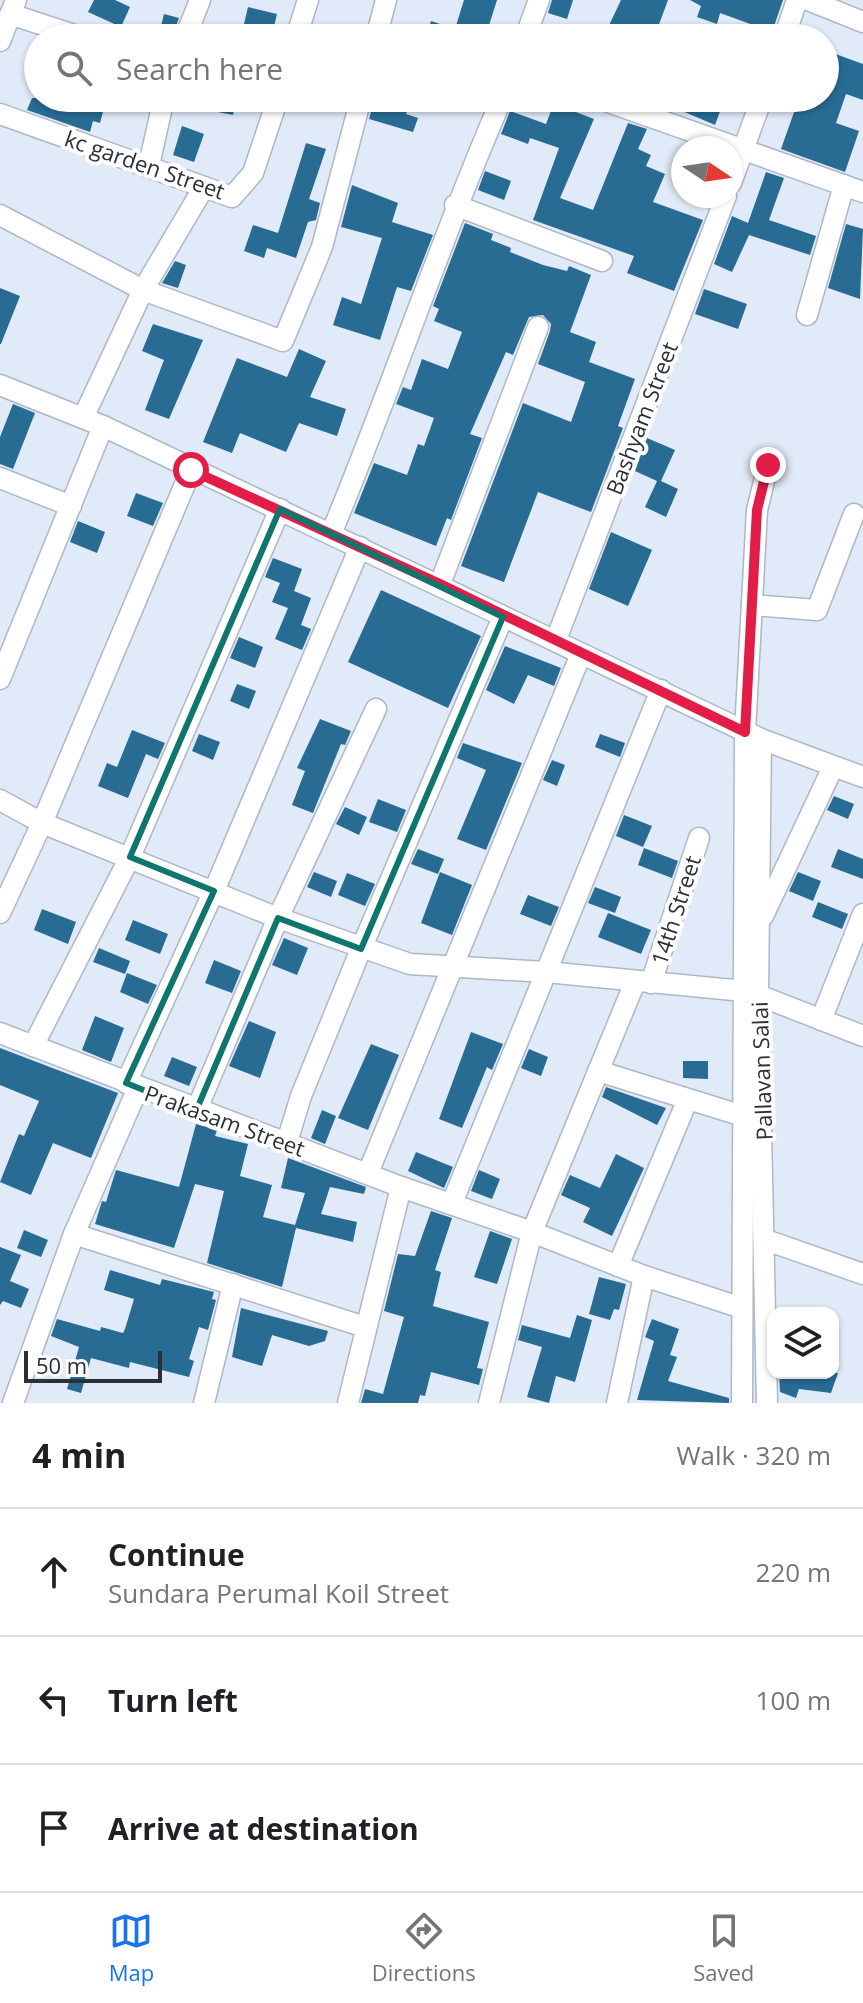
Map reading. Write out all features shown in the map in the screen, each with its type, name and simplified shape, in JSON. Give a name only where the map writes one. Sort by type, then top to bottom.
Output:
[{"type":"street","points":[[191,24],[200,0]]},
{"type":"street","points":[[300,24],[308,0]]},
{"type":"street","points":[[380,24],[386,0]]},
{"type":"street","points":[[530,24],[539,0]]},
{"type":"street","points":[[789,24],[797,0]]},
{"type":"street","points":[[808,0],[863,22]]},
{"type":"street","points":[[0,41],[13,7],[51,24]]},
{"type":"street","points":[[149,165],[161,112]]},
{"type":"street","name":"kc garden Street","points":[[0,114],[232,197],[253,173],[273,112]]},
{"type":"street","points":[[0,215],[143,290],[283,341],[322,247],[357,112]]},
{"type":"street","points":[[331,534],[455,205],[496,112]]},
{"type":"street","points":[[635,112],[700,136]]},
{"type":"street","points":[[757,112],[743,152],[853,188],[807,315]]},
{"type":"street","points":[[83,418],[143,290],[204,187]]},
{"type":"street","points":[[455,205],[602,261]]},
{"type":"street","name":"Bashyam Street","points":[[556,640],[721,208]]},
{"type":"street","points":[[440,584],[538,327]]},
{"type":"street","points":[[0,385],[103,426],[191,470],[440,584],[753,736],[863,776]]},
{"type":"street","points":[[0,679],[103,426]]},
{"type":"street","points":[[742,1403],[743,1116],[751,993],[752,605],[757,510],[768,465]]},
{"type":"street","points":[[0,913],[42,823],[191,470]]},
{"type":"street","points":[[0,478],[71,506]]},
{"type":"street","points":[[33,1046],[130,857],[280,509]]},
{"type":"street","points":[[752,605],[817,610],[854,514]]},
{"type":"street","points":[[13,1403],[132,1085],[360,547]]},
{"type":"street","points":[[287,1142],[301,1096],[361,949],[503,617]]},
{"type":"street","points":[[368,1173],[450,966],[581,654]]},
{"type":"street","points":[[452,1203],[661,690]]},
{"type":"street","points":[[196,1111],[278,918],[376,709]]},
{"type":"street","name":"Pallavan Salai","points":[[753,736],[759,924],[751,993],[772,1402]]},
{"type":"street","points":[[759,924],[833,767]]},
{"type":"street","points":[[0,800],[42,823],[278,918],[410,964],[546,972],[751,993],[863,1036]]},
{"type":"street","name":"14th Street","points":[[489,1403],[532,1232],[598,1071],[643,982],[699,838]]},
{"type":"street","points":[[821,1020],[863,914]]},
{"type":"street","name":"Prakasam Street","points":[[0,1033],[196,1111],[287,1142],[401,1187],[532,1232],[644,1276],[742,1308]]},
{"type":"street","points":[[598,1071],[743,1116]]},
{"type":"street","points":[[618,1266],[687,1101]]},
{"type":"street","points":[[348,1403],[401,1187]]},
{"type":"street","points":[[74,1234],[365,1327]]},
{"type":"street","points":[[766,1240],[863,1274]]},
{"type":"street","points":[[617,1403],[644,1276]]},
{"type":"street","points":[[204,1403],[233,1284]]},
{"type":"highlighted area","points":[[280,509],[503,617],[361,949],[278,918],[196,1111],[126,1083],[214,891],[130,857]]},
{"type":"building","points":[[94,0],[115,0],[130,7],[122,24],[114,24],[88,12]]},
{"type":"building","points":[[464,0],[497,0],[489,24],[457,24]]},
{"type":"building","points":[[552,0],[573,0],[567,19],[548,13]]},
{"type":"building","points":[[621,0],[668,0],[659,24],[610,24]]},
{"type":"building","points":[[690,0],[783,0],[775,24],[750,24],[720,13],[717,24],[697,17],[701,6]]},
{"type":"building","points":[[248,7],[277,14],[275,24],[244,24]]},
{"type":"building","points":[[164,14],[179,18],[177,24],[162,24]]},
{"type":"building","points":[[839,55],[863,64],[863,100],[846,94],[836,123],[859,131],[845,172],[781,149],[794,112],[839,112]]},
{"type":"building","points":[[33,112],[103,112],[100,123],[93,121],[90,132]]},
{"type":"building","points":[[371,112],[407,112],[418,118],[413,132],[369,119]]},
{"type":"building","points":[[510,112],[546,124],[551,112],[576,112],[594,119],[560,198],[593,210],[628,123],[647,129],[638,149],[651,155],[646,166],[665,174],[653,202],[703,220],[674,291],[627,273],[634,256],[533,220],[559,148],[530,138],[528,144],[501,134]]},
{"type":"building","points":[[685,112],[720,112],[715,125]]},
{"type":"building","points":[[182,126],[204,134],[194,162],[173,155]]},
{"type":"building","points":[[306,143],[326,149],[309,199],[320,203],[316,220],[308,222],[296,258],[267,248],[264,258],[244,251],[253,225],[278,233]]},
{"type":"building","points":[[485,171],[511,181],[504,200],[478,190]]},
{"type":"building","points":[[766,172],[784,178],[769,220],[816,236],[810,255],[749,235],[732,272],[714,264],[732,216],[748,223]]},
{"type":"building","points":[[352,185],[398,203],[392,222],[433,235],[411,291],[397,287],[380,340],[333,325],[342,297],[361,304],[382,238],[341,227]]},
{"type":"building","points":[[465,223],[493,234],[491,240],[511,248],[510,252],[543,265],[567,271],[569,266],[591,275],[570,332],[596,342],[589,362],[635,379],[618,426],[623,428],[591,512],[538,492],[504,582],[461,566],[523,403],[571,422],[585,382],[538,364],[551,324],[543,315],[529,317],[513,355],[506,352],[470,434],[482,438],[451,520],[447,518],[436,546],[354,513],[374,463],[407,475],[418,444],[424,446],[434,418],[396,404],[403,387],[411,390],[422,359],[448,369],[462,332],[434,321],[439,309],[433,306]]},
{"type":"building","points":[[846,224],[863,229],[860,299],[828,288]]},
{"type":"building","points":[[175,261],[186,265],[178,288],[162,283]]},
{"type":"building","points":[[0,288],[20,296],[1,344],[0,344]]},
{"type":"building","points":[[704,289],[747,304],[738,329],[695,314]]},
{"type":"building","points":[[153,324],[203,340],[169,419],[145,410],[164,360],[142,351]]},
{"type":"building","points":[[299,349],[326,361],[310,397],[346,409],[337,436],[299,423],[286,452],[240,433],[232,453],[203,442],[237,358],[287,377]]},
{"type":"building","points":[[13,404],[35,413],[13,469],[0,464],[0,437]]},
{"type":"building","points":[[647,438],[675,450],[661,481],[678,489],[666,517],[645,507],[657,481],[635,471]]},
{"type":"building","points":[[136,493],[163,503],[153,526],[127,516]]},
{"type":"building","points":[[78,521],[105,532],[97,553],[70,542]]},
{"type":"building","points":[[611,532],[652,550],[628,606],[589,589]]},
{"type":"building","points":[[273,558],[302,569],[294,591],[311,598],[301,625],[311,629],[302,650],[275,639],[288,608],[272,602],[280,583],[265,577]]},
{"type":"building","points":[[381,590],[481,636],[448,708],[348,662]]},
{"type":"building","points":[[239,637],[263,647],[255,668],[230,658]]},
{"type":"building","points":[[505,646],[561,668],[554,686],[528,675],[514,704],[486,690]]},
{"type":"building","points":[[237,684],[256,691],[249,709],[230,701]]},
{"type":"building","points":[[320,719],[351,731],[345,745],[341,744],[313,813],[292,805],[305,771],[297,768]]},
{"type":"building","points":[[132,730],[165,743],[158,759],[146,754],[128,798],[98,786],[107,763],[117,767]]},
{"type":"building","points":[[199,734],[220,742],[213,760],[192,751]]},
{"type":"building","points":[[600,734],[625,743],[620,757],[595,747]]},
{"type":"building","points":[[463,743],[522,763],[486,850],[457,839],[486,770],[457,758]]},
{"type":"building","points":[[552,760],[565,765],[557,786],[543,780]]},
{"type":"building","points":[[834,796],[854,804],[848,819],[827,810]]},
{"type":"building","points":[[378,799],[406,810],[397,832],[369,822]]},
{"type":"building","points":[[345,807],[367,817],[359,835],[336,824]]},
{"type":"building","points":[[624,815],[652,826],[643,847],[616,836]]},
{"type":"building","points":[[644,848],[678,861],[672,878],[638,865]]},
{"type":"building","points":[[418,849],[444,859],[438,874],[411,864]]},
{"type":"building","points":[[838,849],[863,859],[863,879],[831,867]]},
{"type":"building","points":[[314,872],[337,881],[331,897],[307,887]]},
{"type":"building","points":[[440,872],[472,885],[452,935],[421,923]]},
{"type":"building","points":[[798,872],[821,881],[813,901],[789,891]]},
{"type":"building","points":[[347,873],[375,884],[365,906],[338,895]]},
{"type":"building","points":[[595,887],[621,897],[615,913],[588,903]]},
{"type":"building","points":[[528,895],[559,907],[551,926],[520,914]]},
{"type":"building","points":[[818,902],[848,914],[842,929],[812,917]]},
{"type":"building","points":[[42,909],[76,922],[68,944],[34,930]]},
{"type":"building","points":[[608,913],[651,930],[641,954],[598,937]]},
{"type":"building","points":[[133,920],[168,934],[160,954],[125,940]]},
{"type":"building","points":[[284,938],[308,948],[297,975],[272,965]]},
{"type":"building","points":[[99,948],[130,961],[125,974],[93,962]]},
{"type":"building","points":[[214,960],[241,971],[232,993],[205,983]]},
{"type":"building","points":[[127,973],[157,985],[148,1004],[120,992]]},
{"type":"building","points":[[95,1016],[124,1028],[111,1062],[82,1050]]},
{"type":"building","points":[[249,1021],[276,1032],[260,1078],[229,1066]]},
{"type":"building","points":[[471,1032],[503,1044],[492,1070],[487,1067],[462,1128],[439,1119]]},
{"type":"building","points":[[371,1044],[399,1055],[368,1130],[338,1118]]},
{"type":"building","points":[[0,1048],[118,1093],[91,1158],[53,1143],[31,1195],[0,1182],[19,1134],[24,1136],[39,1101],[0,1085]]},
{"type":"building","points":[[529,1049],[548,1057],[541,1076],[521,1068]]},
{"type":"building","points":[[172,1057],[197,1067],[189,1086],[164,1076]]},
{"type":"building","points":[[683,1061],[708,1061],[708,1079],[683,1078]]},
{"type":"building","points":[[606,1087],[666,1108],[657,1125],[602,1097]]},
{"type":"building","points":[[322,1110],[336,1116],[325,1144],[311,1138]]},
{"type":"building","points":[[196,1124],[217,1130],[215,1136],[248,1144],[240,1176],[272,1185],[263,1217],[295,1225],[305,1193],[281,1188],[288,1158],[366,1187],[364,1194],[330,1187],[321,1214],[357,1222],[353,1242],[296,1228],[282,1287],[207,1263],[224,1191],[195,1184],[174,1248],[95,1224],[116,1170],[179,1187]]},
{"type":"building","points":[[416,1152],[453,1167],[444,1188],[408,1171]]},
{"type":"building","points":[[616,1154],[644,1168],[612,1236],[583,1222],[590,1208],[561,1195],[570,1175],[600,1188]]},
{"type":"building","points":[[479,1170],[500,1179],[492,1199],[471,1191]]},
{"type":"building","points":[[431,1211],[452,1218],[435,1270],[441,1272],[433,1306],[489,1322],[477,1368],[483,1369],[479,1385],[431,1372],[425,1396],[420,1395],[418,1403],[361,1403],[365,1389],[383,1394],[404,1317],[384,1311],[398,1254],[415,1256]]},
{"type":"building","points":[[24,1230],[48,1240],[41,1257],[17,1248]]},
{"type":"building","points":[[490,1231],[512,1239],[497,1284],[474,1277]]},
{"type":"building","points":[[0,1247],[21,1255],[10,1281],[29,1289],[21,1308],[3,1301],[0,1305]]},
{"type":"building","points":[[110,1270],[160,1285],[162,1279],[214,1292],[212,1299],[216,1300],[208,1330],[199,1327],[189,1359],[194,1361],[189,1377],[130,1362],[129,1368],[91,1358],[81,1393],[67,1389],[79,1347],[51,1336],[57,1319],[100,1331],[101,1327],[123,1333],[125,1329],[134,1299],[104,1290]]},
{"type":"building","points":[[599,1277],[626,1284],[619,1310],[614,1309],[610,1320],[589,1314]]},
{"type":"building","points":[[241,1308],[328,1331],[325,1341],[309,1346],[272,1335],[262,1366],[232,1357]]},
{"type":"building","points":[[577,1315],[592,1320],[575,1382],[556,1376],[549,1403],[527,1397],[542,1347],[518,1340],[522,1325],[570,1338]]},
{"type":"building","points":[[652,1319],[679,1329],[670,1355],[677,1357],[668,1381],[729,1398],[729,1403],[637,1400],[654,1341],[645,1337]]},
{"type":"building","points":[[779,1379],[836,1379],[831,1393],[799,1389],[796,1398],[780,1392]]},
{"type":"route","points":[[191,470],[440,584],[745,732],[757,510],[768,465]]}]
